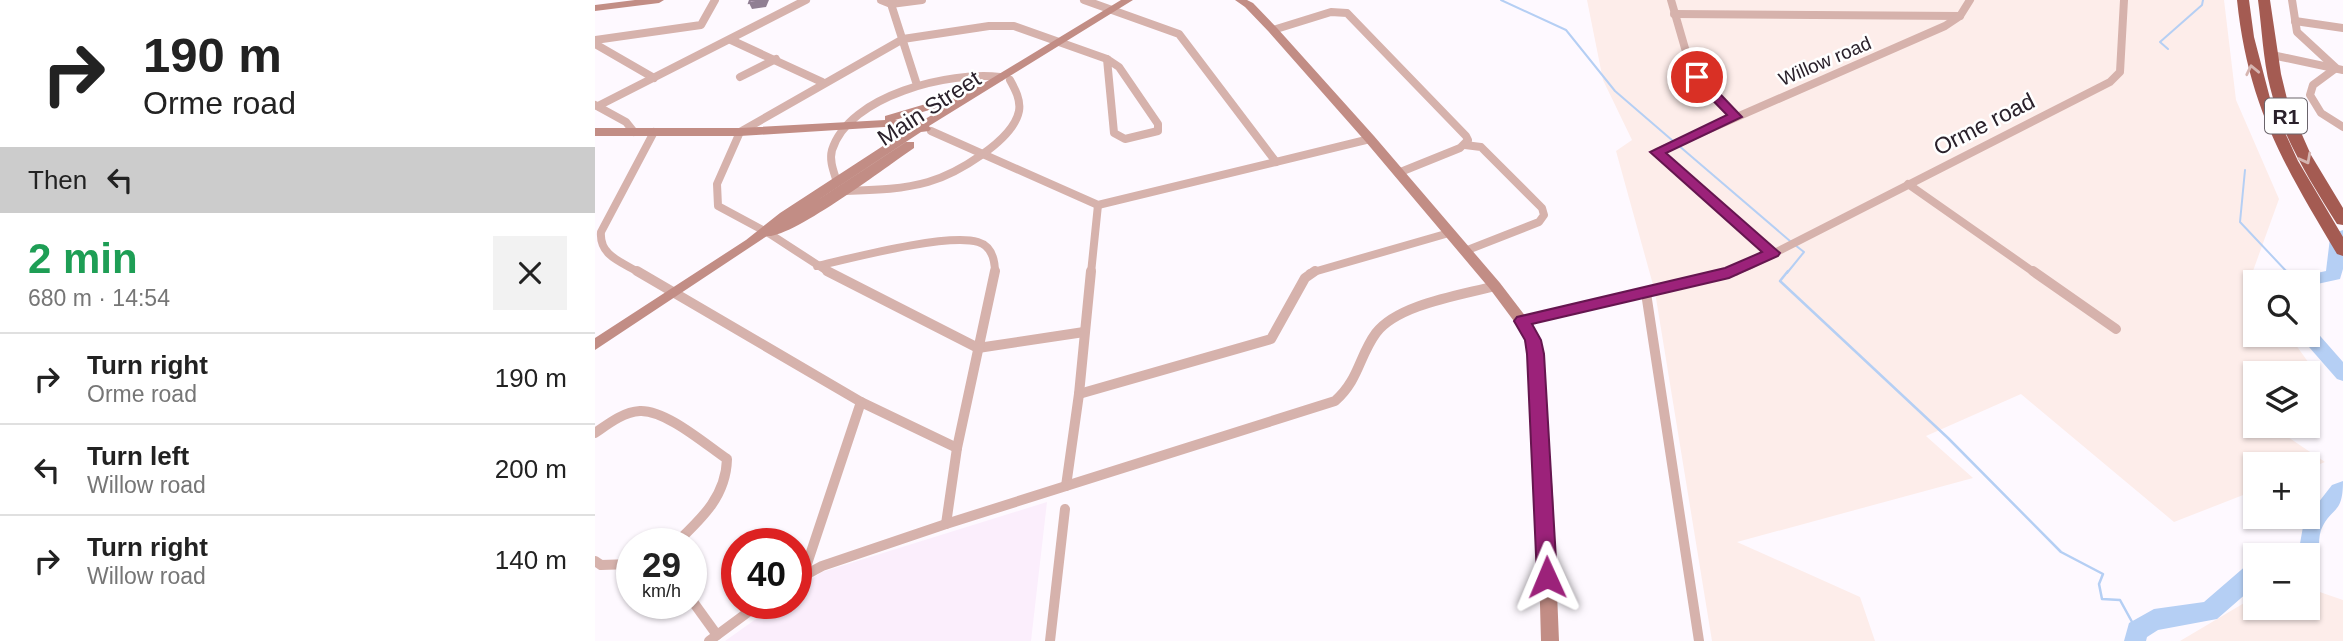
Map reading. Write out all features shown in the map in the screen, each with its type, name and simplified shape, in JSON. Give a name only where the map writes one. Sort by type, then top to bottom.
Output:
[{"type":"highway","name":"R1","points":[[2242,0],[2249,55],[2263,105],[2288,157],[2343,250]]},
{"type":"highway","name":"R1","points":[[2265,0],[2276,86],[2304,157],[2343,220]]},
{"type":"street","points":[[595,8],[609,3],[659,0]]},
{"type":"street","points":[[595,42],[694,27],[705,22],[715,0]]},
{"type":"street","points":[[596,106],[806,0]]},
{"type":"street","points":[[881,0],[891,4],[922,0]]},
{"type":"street","points":[[1084,0],[1121,5],[1179,34],[1276,162]]},
{"type":"street","points":[[1240,0],[1249,5],[1273,30],[1370,139],[1495,286],[1533,340],[1550,641]]},
{"type":"street","points":[[1671,0],[1691,68],[1735,117]]},
{"type":"street","name":"Willow road","points":[[1773,253],[1657,152],[1945,26],[1960,16],[1970,0]]},
{"type":"street","name":"Orme road","points":[[1773,253],[2117,78],[2124,0]]},
{"type":"street","points":[[2292,0],[2297,32],[2339,69]]},
{"type":"street","points":[[891,4],[917,85]]},
{"type":"street","name":"Main Street","points":[[595,345],[1121,5]]},
{"type":"street","points":[[1273,30],[1331,12],[1347,13],[1466,136],[1465,145]]},
{"type":"street","points":[[1674,14],[1960,16]]},
{"type":"street","points":[[2295,21],[2343,28]]},
{"type":"street","points":[[1084,332],[978,348],[817,266],[767,233],[717,206],[717,184],[740,132],[822,82],[904,39],[1003,26],[1014,26],[1107,59],[1118,67],[1158,124],[1158,131],[1125,139],[1114,132],[1107,59]]},
{"type":"street","points":[[731,40],[822,82]]},
{"type":"street","points":[[595,42],[654,78]]},
{"type":"street","points":[[2272,55],[2339,69]]},
{"type":"street","points":[[740,77],[776,59]]},
{"type":"street","points":[[2339,69],[2313,85],[2311,95],[2321,113],[2343,127]]},
{"type":"street","points":[[987,74],[1005,79],[1019,100],[1018,115],[1002,137],[983,152],[964,165],[930,181],[839,186],[831,153],[843,128],[917,85],[956,75],[987,74]]},
{"type":"street","name":"Main Street","points":[[926,129],[983,87],[1005,79]]},
{"type":"street","points":[[595,132],[740,132],[843,128],[934,107],[983,87]]},
{"type":"street","points":[[596,106],[626,122],[634,132]]},
{"type":"street","points":[[860,125],[900,123],[926,129],[1098,205],[1370,139]]},
{"type":"street","points":[[654,132],[601,232],[600,243],[605,253],[860,402],[957,449]]},
{"type":"street","points":[[1398,173],[1465,145],[1481,147],[1542,208],[1544,215],[1539,222],[1465,251]]},
{"type":"street","points":[[1908,184],[2116,329]]},
{"type":"street","points":[[1066,486],[1079,394],[1098,205]]},
{"type":"street","points":[[1079,394],[1271,339],[1311,272],[1449,233]]},
{"type":"street","points":[[817,266],[953,241],[978,242],[990,248],[996,261],[957,449],[946,524]]},
{"type":"street","points":[[1522,321],[1729,273],[1773,253]]},
{"type":"street","points":[[812,571],[946,524],[1335,401],[1357,380],[1376,334],[1391,319],[1495,286]]},
{"type":"street","points":[[1646,293],[1699,641]]},
{"type":"street","points":[[812,543],[860,402]]},
{"type":"street","points":[[595,433],[621,416],[639,411],[657,413],[727,459],[728,470],[716,502],[691,528]]},
{"type":"street","points":[[1050,641],[1065,509]]},
{"type":"street","points":[[595,561],[601,565],[616,565]]},
{"type":"street","points":[[702,619],[713,638],[739,619]]},
{"type":"shaded area","points":[[1587,0],[2224,0],[2236,100],[2279,199],[2253,270],[2243,270],[2243,347],[2297,347],[2307,361],[2243,361],[2243,438],[2289,438],[2310,452],[2243,452],[2243,495],[2174,522],[2021,394],[1926,436],[1973,478],[1737,542],[1860,597],[1875,641],[1712,641],[1655,292],[1616,151],[1632,140],[1603,80]]},
{"type":"shaded area","points":[[1047,502],[1031,641],[725,641],[756,619],[812,619],[812,579],[822,572]]},
{"type":"shaded area","points":[[2320,592],[2343,600],[2343,641],[2180,641],[2243,604],[2243,620],[2320,620]]},
{"type":"waterway","points":[[1501,0],[1566,30],[1615,91],[1673,141]]},
{"type":"waterway","points":[[2168,49],[2160,42],[2202,5],[2203,0]]},
{"type":"waterway","points":[[1678,145],[1790,241]]},
{"type":"waterway","points":[[2245,170],[2240,222],[2285,270]]},
{"type":"waterway","points":[[2320,278],[2334,275],[2338,238],[2343,236]]},
{"type":"waterway","points":[[1787,273],[1804,252],[1795,245]]},
{"type":"waterway","points":[[1788,271],[1780,281],[1948,438],[2061,552],[2103,574],[2099,584],[2102,599],[2120,600],[2137,631]]},
{"type":"waterway","points":[[2319,347],[2343,374]]},
{"type":"waterway","points":[[2310,543],[2311,528],[2339,491],[2343,490]]},
{"type":"waterway","points":[[2135,641],[2137,631],[2154,620],[2209,612],[2243,582]]},
{"type":"route","points":[[1547,577],[1545,495],[1535,354],[1533,340],[1522,321],[1729,273],[1773,253],[1657,152],[1735,117],[1697,77]]}]
